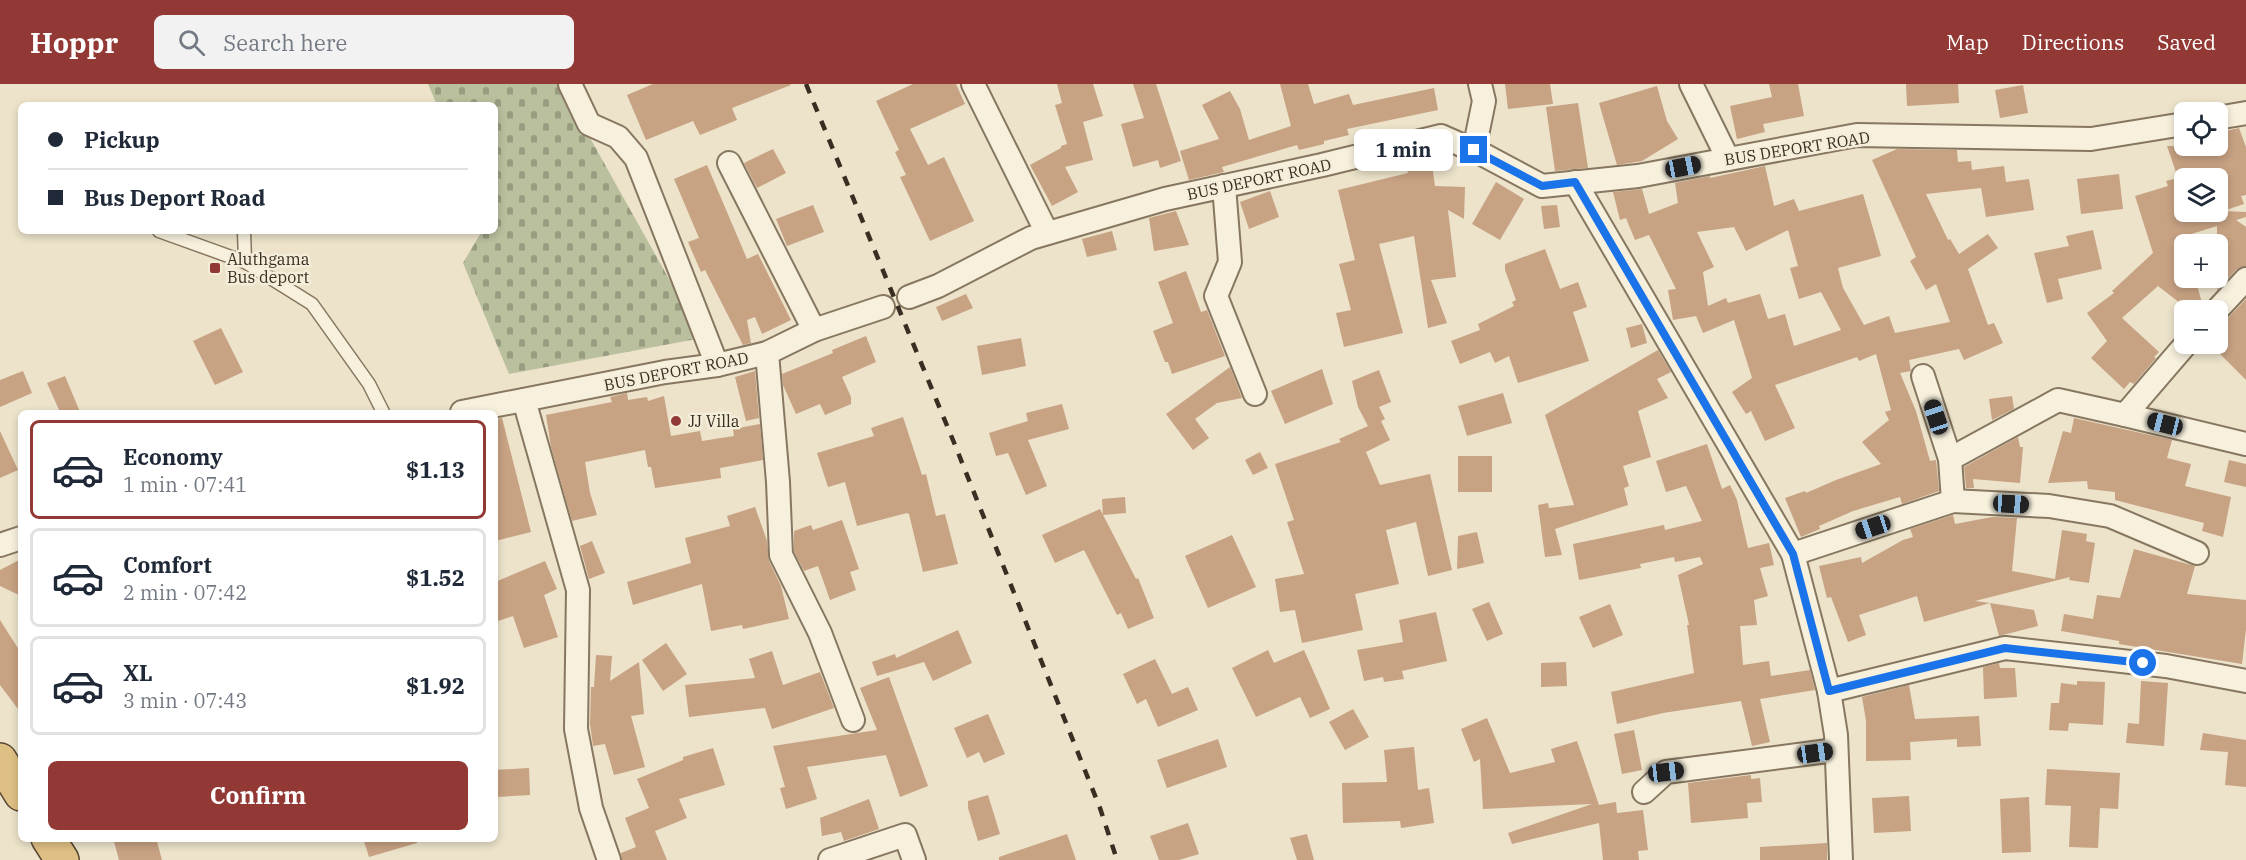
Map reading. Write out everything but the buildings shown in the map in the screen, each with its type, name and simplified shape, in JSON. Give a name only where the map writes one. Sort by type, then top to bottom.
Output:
[{"type":"highway","points":[[0,760],[18,789]]},
{"type":"highway","points":[[51,842],[62,860]]},
{"type":"street","points":[[570,84],[589,124],[618,136],[636,158],[717,365]]},
{"type":"street","points":[[974,84],[1047,233]]},
{"type":"street","points":[[1474,150],[1484,101],[1480,84]]},
{"type":"street","points":[[1691,84],[1728,159]]},
{"type":"street","points":[[2228,116],[2246,113]]},
{"type":"street","name":"BUS DEPORT ROAD","points":[[909,297],[938,286],[1031,237],[1165,199],[1441,136],[1474,150],[1542,186],[1638,176],[1857,135],[2091,139],[2174,126]]},
{"type":"street","points":[[729,163],[814,330]]},
{"type":"street","points":[[1575,182],[1793,554],[1829,691],[1836,750],[1841,860]]},
{"type":"street","points":[[1224,186],[1230,262],[1216,296],[1255,394]]},
{"type":"street","points":[[2226,300],[2246,279]]},
{"type":"street","name":"BUS DEPORT ROAD","points":[[472,410],[665,372],[717,365],[767,353],[814,330],[883,307]]},
{"type":"street","points":[[767,353],[778,482],[781,555],[820,633],[853,720]]},
{"type":"street","points":[[2125,415],[2177,354]]},
{"type":"street","points":[[1923,376],[1950,459],[1953,501]]},
{"type":"street","points":[[524,400],[578,590],[576,729],[591,808],[609,860]]},
{"type":"street","points":[[1950,459],[2058,400],[2246,444]]},
{"type":"street","points":[[1793,554],[1953,501],[2049,506],[2110,516],[2197,552]]},
{"type":"street","points":[[0,545],[18,539]]},
{"type":"street","points":[[1829,691],[2005,648],[2166,666],[2246,681]]},
{"type":"street","points":[[1644,792],[1666,772],[1836,750]]},
{"type":"street","points":[[830,860],[904,835],[914,860]]},
{"type":"lane","points":[[167,234],[245,262],[312,304],[369,384],[382,410]]},
{"type":"lane","points":[[244,234],[245,262]]},
{"type":"green space","points":[[428,84],[565,84],[585,129],[702,338],[509,374],[463,263],[480,234],[498,234],[498,102],[436,102]]},
{"type":"railway","points":[[806,84],[955,445],[1100,808],[1117,860]]},
{"type":"place","name":"Aluthgama Bus deport","points":[[215,268]]},
{"type":"place","name":"JJ Villa","points":[[676,421]]},
{"type":"route","points":[[1474,150],[1542,186],[1575,182],[1793,554],[1829,691],[2005,648],[2143,663]]}]
